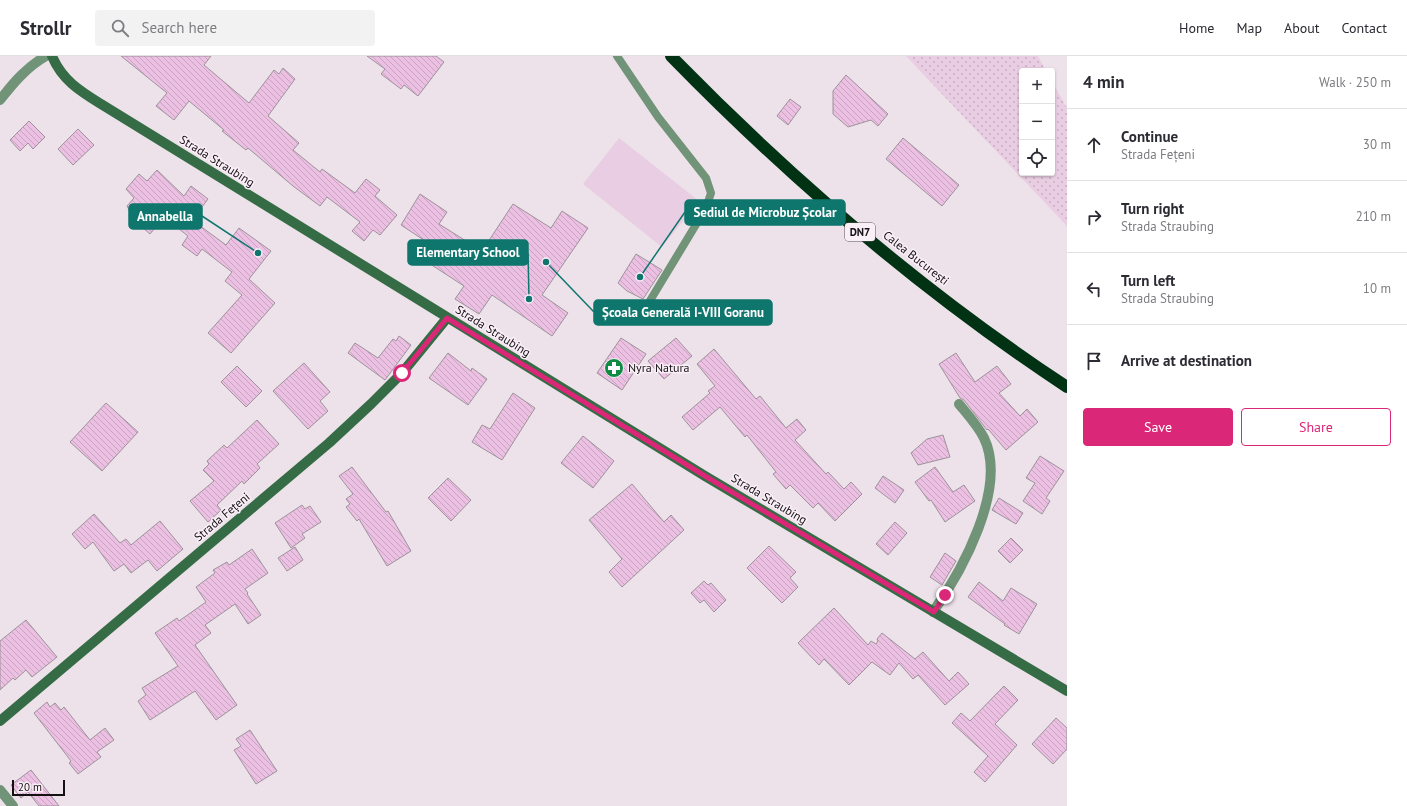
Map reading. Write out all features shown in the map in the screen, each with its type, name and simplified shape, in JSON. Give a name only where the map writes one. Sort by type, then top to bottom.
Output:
[{"type":"highway","name":"Calea București","points":[[670,56],[732,118],[852,226],[971,320],[1067,387]]},
{"type":"main road","name":"Strada Straubing","points":[[52,56],[63,75],[72,84],[90,97],[705,476],[1067,691]]},
{"type":"main road","name":"Strada Fețeni","points":[[0,721],[329,443],[402,373],[447,318]]},
{"type":"street","points":[[0,100],[22,73],[34,63],[46,56]]},
{"type":"street","points":[[934,612],[961,568],[974,540],[989,490],[991,469],[989,454],[984,439],[975,424],[959,404]]},
{"type":"street","points":[[0,790],[13,806]]},
{"type":"lane","points":[[617,56],[658,117],[706,178],[711,193],[706,208],[648,304]]},
{"type":"shaded area","points":[[906,56],[1038,56],[1044,68],[1019,68],[1019,175]]},
{"type":"shaded area","points":[[1055,86],[1067,108],[1067,226],[1020,176],[1055,176]]},
{"type":"shaded area","points":[[619,138],[699,201],[662,247],[583,184]]},
{"type":"building","points":[[121,56],[211,56],[204,65],[249,103],[274,70],[279,74],[283,68],[295,79],[268,116],[299,143],[293,150],[320,172],[322,169],[355,193],[366,179],[380,190],[375,196],[397,215],[380,235],[373,230],[364,241],[352,231],[360,222],[327,197],[320,206],[293,186],[248,148],[246,150],[222,131],[224,130],[189,101],[174,120],[156,106],[167,93]]},
{"type":"building","points":[[367,56],[436,56],[444,62],[418,96],[404,85],[401,89],[381,74],[385,69]]},
{"type":"building","points":[[846,75],[888,114],[878,126],[871,120],[848,127],[833,114],[833,91]]},
{"type":"building","points":[[790,99],[801,107],[788,125],[777,116]]},
{"type":"building","points":[[29,121],[45,137],[33,149],[28,143],[20,151],[10,140]]},
{"type":"building","points":[[78,129],[94,145],[73,165],[58,149]]},
{"type":"building","points":[[903,138],[959,185],[942,206],[886,159]]},
{"type":"building","points":[[157,170],[184,196],[191,186],[208,199],[192,220],[226,245],[239,228],[271,251],[249,279],[275,303],[231,353],[208,333],[242,295],[225,281],[232,272],[202,249],[197,256],[182,245],[188,236],[164,217],[150,234],[135,221],[127,206],[134,198],[126,189],[139,174],[147,181]]},
{"type":"building","points":[[420,194],[447,212],[439,224],[482,251],[513,204],[551,228],[562,211],[588,228],[542,295],[568,313],[552,336],[492,295],[479,314],[455,299],[464,286],[424,260],[433,246],[401,225]]},
{"type":"building","points":[[636,254],[662,270],[643,299],[627,291],[618,283]]},
{"type":"building","points":[[399,336],[411,345],[385,380],[348,353],[355,343],[378,358],[393,339],[396,341]]},
{"type":"building","points":[[621,338],[646,354],[622,390],[597,373]]},
{"type":"building","points":[[676,338],[692,356],[664,379],[648,361]]},
{"type":"building","points":[[714,349],[756,399],[760,396],[786,428],[797,419],[806,430],[795,440],[826,474],[828,472],[844,489],[851,482],[862,494],[835,521],[818,503],[813,508],[790,485],[786,489],[773,474],[776,472],[747,435],[745,437],[720,407],[693,430],[682,417],[710,393],[708,391],[715,386],[697,364]]},
{"type":"building","points":[[448,353],[471,371],[472,368],[487,379],[468,405],[429,378]]},
{"type":"building","points":[[956,353],[975,382],[997,366],[1011,384],[999,393],[1020,416],[1027,409],[1038,422],[1006,450],[988,429],[987,430],[964,400],[960,398],[939,364]]},
{"type":"building","points":[[304,363],[330,392],[320,401],[328,411],[308,429],[273,391]]},
{"type":"building","points":[[237,366],[262,391],[246,407],[221,382]]},
{"type":"building","points":[[513,393],[535,408],[502,460],[472,442],[482,425],[490,429]]},
{"type":"building","points":[[106,403],[138,432],[102,471],[70,442]]},
{"type":"building","points":[[257,420],[279,444],[257,464],[260,468],[244,484],[242,481],[217,505],[221,510],[208,522],[190,501],[214,481],[203,470],[209,464],[207,461],[224,445],[227,448]]},
{"type":"building","points":[[943,435],[950,457],[918,465],[911,453],[927,439]]},
{"type":"building","points":[[583,436],[614,461],[593,488],[561,463]]},
{"type":"building","points":[[1040,456],[1064,471],[1046,498],[1050,501],[1042,514],[1023,501],[1035,483],[1026,478]]},
{"type":"building","points":[[352,467],[386,512],[388,511],[411,551],[387,566],[359,519],[357,521],[346,507],[350,504],[346,499],[353,494],[339,476]]},
{"type":"building","points":[[935,467],[953,492],[964,485],[975,501],[945,522],[931,500],[929,501],[915,482]]},
{"type":"building","points":[[883,476],[904,490],[895,503],[875,488]]},
{"type":"building","points":[[448,478],[471,500],[451,521],[428,498]]},
{"type":"building","points":[[632,484],[664,522],[671,515],[684,530],[622,587],[609,572],[622,559],[589,520]]},
{"type":"building","points":[[999,498],[1023,513],[1016,524],[992,510]]},
{"type":"building","points":[[302,505],[305,509],[310,506],[321,522],[302,534],[305,538],[291,548],[275,523]]},
{"type":"building","points":[[94,514],[120,543],[126,539],[131,545],[160,521],[183,549],[157,571],[148,560],[131,573],[124,564],[114,571],[93,542],[85,549],[72,534]]},
{"type":"building","points":[[895,522],[907,533],[888,555],[876,544]]},
{"type":"building","points":[[1011,538],[1023,550],[1010,563],[998,551]]},
{"type":"building","points":[[769,546],[796,572],[790,578],[798,587],[782,603],[747,568]]},
{"type":"building","points":[[295,547],[303,560],[287,571],[278,558]]},
{"type":"building","points":[[252,549],[268,573],[245,589],[261,615],[248,624],[235,604],[205,625],[211,633],[195,645],[237,705],[216,720],[195,691],[150,720],[138,701],[146,695],[142,688],[178,666],[155,633],[177,618],[179,621],[206,602],[196,587],[215,573],[213,570],[227,562],[229,565]]},
{"type":"building","points":[[945,553],[956,561],[942,585],[930,577]]},
{"type":"building","points":[[704,581],[708,585],[711,583],[726,600],[714,612],[704,600],[700,603],[691,593]]},
{"type":"building","points":[[979,582],[1003,601],[1011,588],[1037,604],[1019,634],[1004,625],[1005,624],[968,597]]},
{"type":"building","points":[[834,608],[868,645],[871,641],[876,644],[878,641],[877,639],[882,633],[915,659],[923,652],[949,681],[958,672],[969,684],[945,705],[918,675],[913,679],[899,663],[890,675],[872,662],[849,685],[824,659],[819,665],[798,643]]},
{"type":"building","points":[[26,620],[57,657],[32,677],[26,670],[15,680],[13,678],[0,690],[0,641]]},
{"type":"building","points":[[1004,686],[1018,700],[995,724],[1017,745],[985,782],[974,772],[988,756],[952,723],[961,713],[970,721]]},
{"type":"building","points":[[47,702],[50,707],[55,703],[61,710],[64,707],[90,740],[105,728],[114,740],[97,752],[101,757],[78,774],[69,763],[71,761],[34,713]]},
{"type":"building","points":[[1056,718],[1067,728],[1067,749],[1053,764],[1032,744]]},
{"type":"building","points":[[250,730],[277,771],[256,784],[234,750],[241,746],[236,739]]},
{"type":"building","points":[[31,770],[59,806],[39,806],[28,792],[21,798],[11,785]]},
{"type":"place","name":"Annabella","points":[[258,253]]},
{"type":"place","name":"Școala Generală I-VIII Goranu","points":[[546,262]]},
{"type":"place","name":"Sediul de Microbuz Școlar","points":[[640,277]]},
{"type":"place","name":"Elementary School","points":[[529,299]]},
{"type":"place","name":"Nyra Natura","points":[[614,368]]},
{"type":"route","points":[[402,373],[426,346],[447,318],[705,476],[934,612],[945,595]]}]
